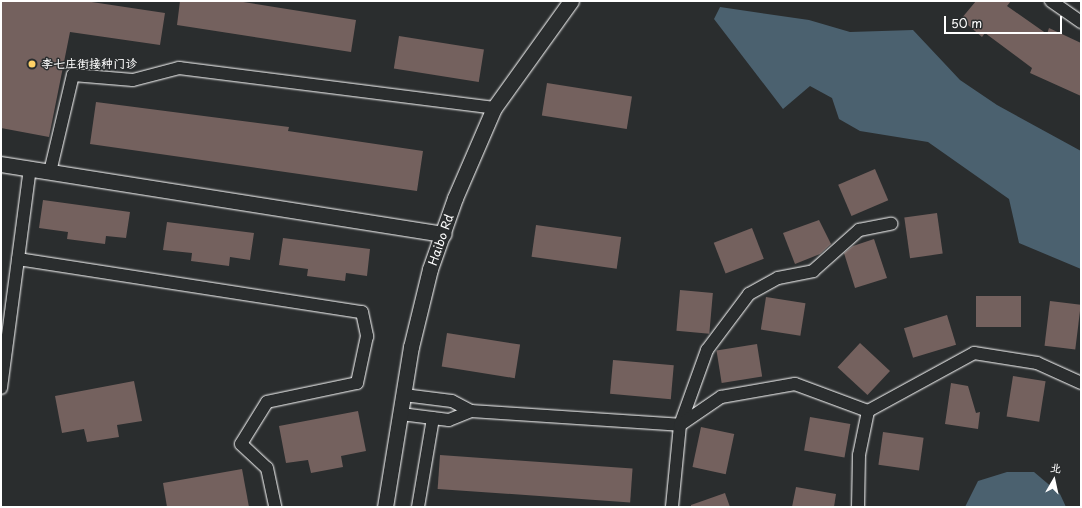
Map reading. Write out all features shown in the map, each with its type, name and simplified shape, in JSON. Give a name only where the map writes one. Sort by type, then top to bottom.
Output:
[{"type":"street","name":"Haibo Rd","points":[[385,507],[413,340],[443,234],[494,108],[571,1]]},
{"type":"street","points":[[1051,1],[1081,22]]},
{"type":"street","points":[[50,172],[73,75],[133,80],[179,68],[494,108]]},
{"type":"street","points":[[1,164],[443,234]]},
{"type":"street","points":[[1,388],[30,168]]},
{"type":"street","points":[[670,506],[680,425],[707,350],[749,294],[778,278],[813,271],[859,230],[891,224]]},
{"type":"street","points":[[18,259],[362,312],[367,336],[357,383],[267,402],[241,444],[268,468],[275,507]]},
{"type":"street","points":[[404,394],[452,401],[471,411],[680,425],[721,397],[795,384],[868,411],[974,353],[1037,363],[1081,383]]},
{"type":"street","points":[[400,414],[449,420],[471,411]]},
{"type":"street","points":[[858,507],[859,455],[868,411]]},
{"type":"street","points":[[418,507],[433,418]]},
{"type":"water","points":[[720,7],[809,20],[850,32],[913,30],[960,80],[997,105],[1081,151],[1081,269],[1019,243],[1009,199],[928,142],[860,131],[839,119],[832,98],[810,86],[783,109],[714,19]]},
{"type":"water","points":[[1007,472],[1034,472],[1060,494],[1066,507],[965,507],[978,481]]},
{"type":"building","name":"李七庄街接种门诊","points":[[1,1],[85,1],[165,13],[160,45],[70,32],[49,137],[1,128]]},
{"type":"building","points":[[180,1],[237,1],[356,20],[351,52],[177,25]]},
{"type":"building","points":[[976,1],[1011,1],[1007,6],[1047,34],[1049,28],[1081,43],[1081,96],[1030,73],[1032,68],[985,33],[982,37],[961,19]]},
{"type":"building","points":[[399,36],[484,49],[479,82],[394,69]]},
{"type":"building","points":[[547,83],[632,96],[627,129],[542,116]]},
{"type":"building","points":[[96,102],[289,127],[288,131],[423,151],[417,191],[90,144]]},
{"type":"building","points":[[875,169],[888,200],[851,216],[838,185]]},
{"type":"building","points":[[43,200],[130,212],[126,238],[106,236],[105,244],[67,239],[68,232],[39,228]]},
{"type":"building","points":[[937,213],[943,254],[910,258],[904,218]]},
{"type":"building","points":[[819,220],[831,244],[820,254],[795,264],[783,233]]},
{"type":"building","points":[[167,222],[254,233],[250,260],[230,257],[229,266],[191,261],[192,253],[163,250]]},
{"type":"building","points":[[536,225],[621,237],[617,269],[532,257]]},
{"type":"building","points":[[752,228],[764,259],[726,274],[714,243]]},
{"type":"building","points":[[283,238],[370,249],[367,276],[346,273],[345,281],[307,276],[308,269],[279,265]]},
{"type":"building","points":[[874,239],[887,278],[855,288],[844,253],[853,246]]},
{"type":"building","points":[[680,290],[713,293],[709,334],[676,331]]},
{"type":"building","points":[[976,296],[1021,296],[1021,327],[976,327]]},
{"type":"building","points":[[766,297],[806,303],[800,336],[761,330]]},
{"type":"building","points":[[1050,301],[1081,305],[1075,349],[1045,346]]},
{"type":"building","points":[[947,315],[956,345],[913,358],[904,328]]},
{"type":"building","points":[[447,333],[520,345],[515,378],[442,367]]},
{"type":"building","points":[[860,343],[890,371],[867,395],[837,367]]},
{"type":"building","points":[[757,344],[762,377],[722,383],[717,350]]},
{"type":"building","points":[[613,360],[674,365],[671,399],[610,394]]},
{"type":"building","points":[[1013,376],[1046,381],[1039,422],[1007,416]]},
{"type":"building","points":[[134,381],[142,421],[117,425],[119,437],[87,442],[84,429],[62,433],[55,396]]},
{"type":"building","points":[[951,383],[968,386],[976,413],[980,412],[978,429],[945,424]]},
{"type":"building","points":[[358,411],[366,451],[341,456],[343,467],[311,473],[308,460],[286,463],[279,426]]},
{"type":"building","points":[[810,417],[850,424],[844,458],[804,450]]},
{"type":"building","points":[[701,427],[734,434],[726,474],[692,467]]},
{"type":"building","points":[[883,432],[924,438],[919,470],[878,465]]},
{"type":"building","points":[[440,455],[633,468],[630,502],[438,489]]},
{"type":"building","points":[[242,469],[249,507],[167,507],[163,483]]},
{"type":"building","points":[[796,487],[836,494],[834,507],[792,507]]},
{"type":"building","points":[[725,493],[730,507],[691,507],[691,505]]},
{"type":"place","name":"李七庄街接种门诊","points":[[32,64]]}]
